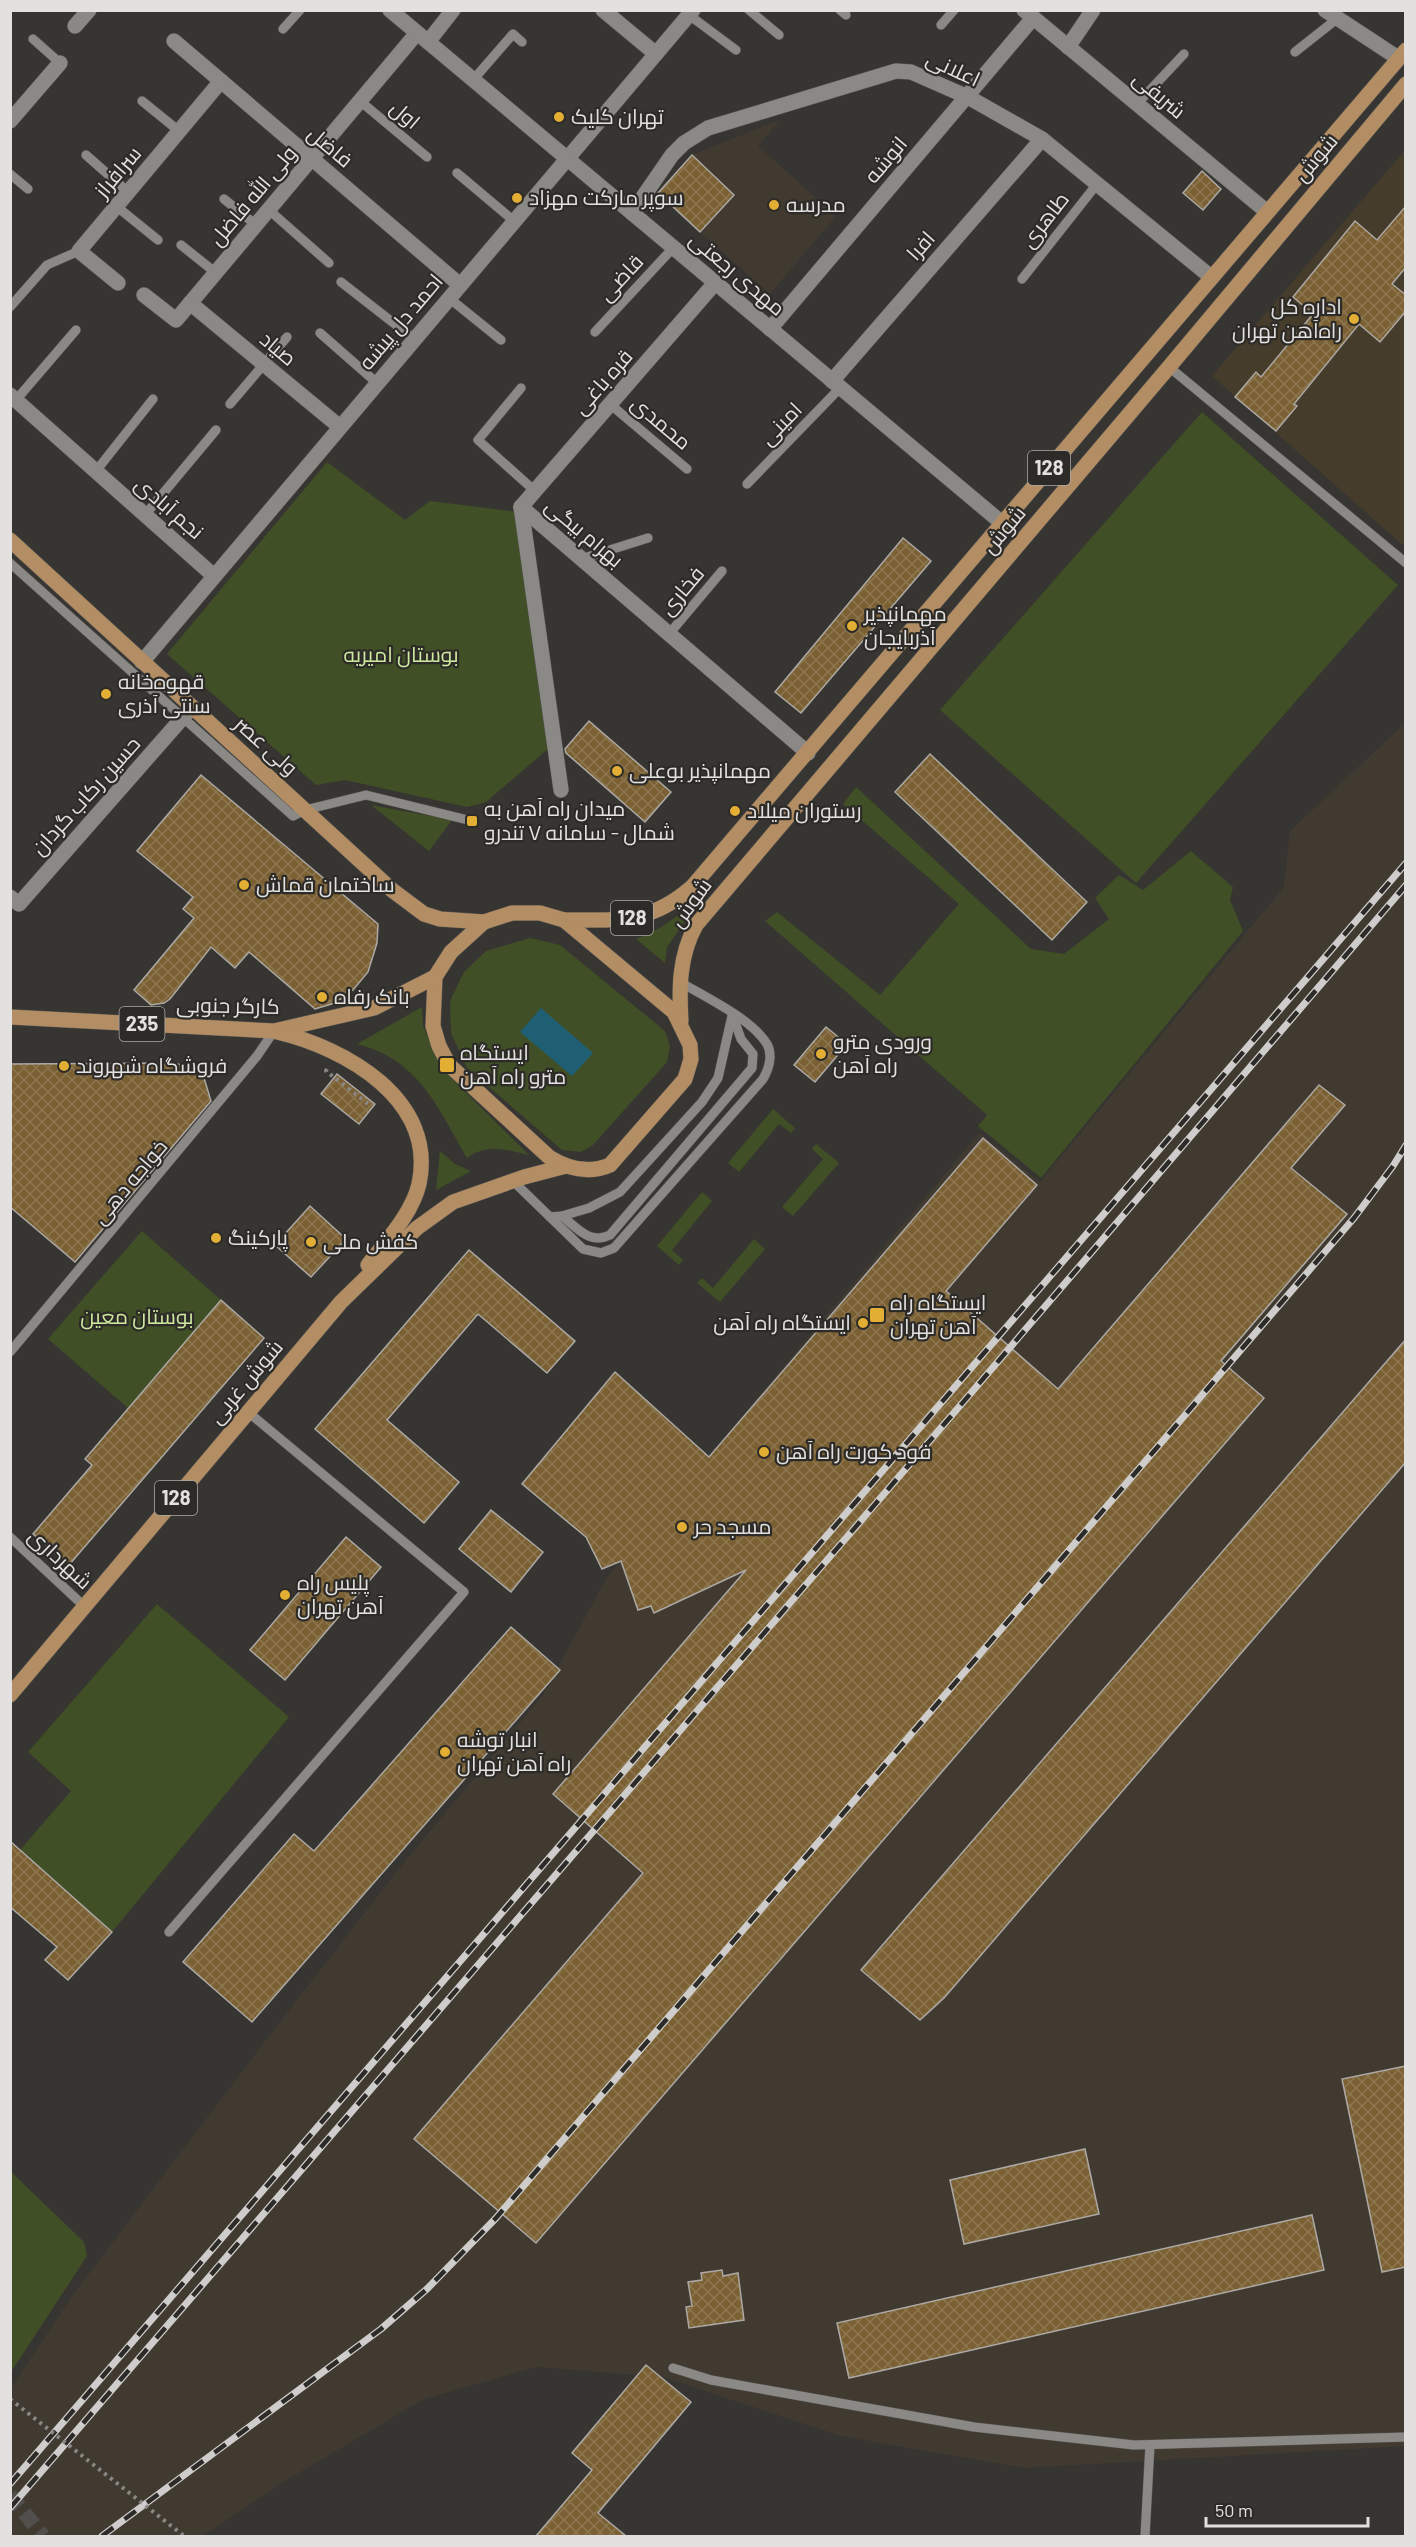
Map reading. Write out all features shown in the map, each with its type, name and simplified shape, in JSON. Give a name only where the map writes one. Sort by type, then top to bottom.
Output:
[{"type":"main road","name":"شوش","points":[[564,920],[626,921],[660,910],[677,900],[692,887],[1402,54]]},
{"type":"main road","name":"شوش","points":[[681,1021],[680,982],[687,941],[696,926],[1404,89]]},
{"type":"main road","name":"ولی عصر","points":[[10,540],[142,662],[188,712],[305,810],[392,890],[424,914],[440,919],[484,922]]},
{"type":"main road","points":[[512,913],[540,913],[564,920],[674,1012],[681,1021],[690,1045],[691,1059],[685,1080],[610,1165],[588,1171],[566,1166],[549,1157],[449,1065],[439,1046],[433,1026],[435,977],[451,952],[484,922],[512,913]]},
{"type":"main road","name":"کارگر جنوبی","points":[[10,1017],[274,1031],[374,1008],[435,977]]},
{"type":"main road","points":[[274,1031],[321,1045],[377,1079],[405,1110],[416,1131],[421,1152],[421,1166],[414,1199],[341,1302]]},
{"type":"main road","name":"شوش غربی","points":[[10,1695],[341,1302],[429,1217],[453,1202],[566,1166]]},
{"type":"street","points":[[75,26],[89,10]]},
{"type":"street","name":"مهدی رجعتی","points":[[390,10],[1002,523]]},
{"type":"street","name":"ولی الله فاضل","points":[[144,296],[176,320],[360,101],[422,37],[453,10]]},
{"type":"street","points":[[603,10],[656,54]]},
{"type":"street","points":[[1068,46],[1093,10]]},
{"type":"street","name":"احمد دل پیشه","points":[[142,662],[691,13]]},
{"type":"street","name":"شریفی","points":[[1029,14],[1266,211]]},
{"type":"street","name":"انوشه","points":[[770,329],[968,97],[1029,14]]},
{"type":"street","points":[[1331,14],[1402,54]]},
{"type":"street","name":"فاضل","points":[[174,41],[460,285]]},
{"type":"street","points":[[14,110],[60,63]]},
{"type":"street","name":"اعلانی","points":[[632,213],[672,155],[684,143],[708,128],[896,71],[911,72],[968,97],[1042,139],[1211,277]]},
{"type":"street","name":"سرافراز","points":[[79,251],[221,81]]},
{"type":"street","name":"افرا","points":[[836,384],[1042,139]]},
{"type":"street","points":[[79,251],[118,283]]},
{"type":"street","name":"قره باغی","points":[[521,507],[715,283]]},
{"type":"street","name":"صیاد","points":[[190,303],[339,427]]},
{"type":"street","name":"نجم آبادی","points":[[13,398],[214,576]]},
{"type":"street","name":"بهرام بیگی","points":[[521,507],[808,753]]},
{"type":"street","name":"بهرام بیگی","points":[[521,507],[561,790]]},
{"type":"street","name":"حسین رکاب‌ گردان","points":[[10,897],[19,904],[188,712]]},
{"type":"lane","points":[[284,29],[300,10]]},
{"type":"lane","points":[[749,10],[779,35]]},
{"type":"lane","points":[[941,25],[954,10]]},
{"type":"lane","points":[[691,13],[736,50]]},
{"type":"lane","points":[[1295,52],[1331,14]]},
{"type":"lane","points":[[473,80],[513,34],[522,42]]},
{"type":"lane","points":[[33,39],[60,63]]},
{"type":"lane","points":[[1137,104],[1184,54]]},
{"type":"lane","points":[[142,101],[179,131]]},
{"type":"lane","name":"اول","points":[[360,101],[427,157]]},
{"type":"lane","points":[[86,155],[128,192]]},
{"type":"lane","points":[[457,173],[514,221]]},
{"type":"lane","points":[[10,174],[28,189]]},
{"type":"lane","name":"طاهری","points":[[1022,279],[1097,184]]},
{"type":"lane","points":[[224,199],[256,225]]},
{"type":"lane","points":[[116,206],[158,240]]},
{"type":"lane","points":[[269,210],[329,263]]},
{"type":"lane","points":[[181,245],[216,273]]},
{"type":"lane","name":"قاضی","points":[[594,332],[673,248]]},
{"type":"lane","points":[[10,307],[46,265],[79,251]]},
{"type":"lane","points":[[341,282],[414,339]]},
{"type":"lane","points":[[449,298],[501,340]]},
{"type":"lane","points":[[13,398],[76,330]]},
{"type":"lane","points":[[320,333],[377,383]]},
{"type":"lane","points":[[230,404],[286,337]]},
{"type":"lane","points":[[1169,367],[1406,563]]},
{"type":"lane","name":"امینی","points":[[747,484],[836,384]]},
{"type":"lane","points":[[520,388],[478,440],[536,492]]},
{"type":"lane","points":[[96,471],[153,399]]},
{"type":"lane","name":"محمدی","points":[[611,405],[687,469]]},
{"type":"lane","points":[[145,515],[216,429]]},
{"type":"lane","points":[[582,559],[648,538]]},
{"type":"lane","points":[[10,563],[188,712]]},
{"type":"lane","name":"فخاری","points":[[669,634],[722,571]]},
{"type":"lane","points":[[305,810],[366,795],[472,821]]},
{"type":"lane","points":[[513,1181],[583,1249],[601,1253],[614,1248],[764,1079],[770,1057],[767,1045],[744,1021],[680,982]]},
{"type":"lane","points":[[562,1216],[589,1238],[603,1239],[610,1236],[752,1068],[753,1054],[741,1039],[732,1014]]},
{"type":"lane","points":[[550,1217],[589,1208],[620,1192],[702,1102],[718,1078],[732,1014]]},
{"type":"lane","name":"خواجه دهی","points":[[10,1352],[257,1056],[274,1031]]},
{"type":"lane","points":[[169,1932],[464,1592],[248,1412]]},
{"type":"lane","name":"شهرداری","points":[[10,1537],[85,1607]]},
{"type":"lane","points":[[673,2368],[711,2380],[974,2427],[1150,2445],[1406,2437]]},
{"type":"lane","points":[[1145,2536],[1150,2445]]},
{"type":"path","points":[[334,1077],[368,1104]]},
{"type":"path","points":[[10,2399],[184,2536]]},
{"type":"shaded area","name":"مدرسه","points":[[780,120],[758,146],[836,216],[770,294],[700,232],[734,195],[692,155]]},
{"type":"shaded area","points":[[1405,150],[1405,547],[1212,376]]},
{"type":"shaded area","points":[[1405,723],[1405,2446],[1024,2468],[841,2436],[663,2377],[536,2367],[424,2399],[280,2484],[203,2536],[11,2536],[11,2388],[72,2296],[266,2040],[397,1871],[543,1695],[606,1579],[979,1133],[1040,1182],[1284,887],[1290,831]]},
{"type":"green space","points":[[1202,412],[1398,585],[1136,883],[940,710]]},
{"type":"green space","name":"بوستان امیریه","points":[[327,462],[405,520],[430,501],[519,512],[549,748],[486,802],[467,807],[345,780],[316,785],[167,654]]},
{"type":"green space","points":[[856,787],[1031,949],[1064,954],[1109,919],[1095,898],[1119,875],[1143,890],[1191,851],[1233,887],[1230,900],[1243,931],[1041,1178],[978,1126],[987,1115],[765,921],[777,912],[880,995],[959,904],[843,804]]},
{"type":"green space","points":[[371,805],[452,820],[429,851]]},
{"type":"green space","points":[[709,887],[667,947],[665,963],[636,939],[675,918]]},
{"type":"green space","points":[[530,938],[560,945],[665,1031],[670,1046],[667,1062],[593,1145],[581,1152],[562,1150],[467,1068],[451,1033],[450,1001],[464,972],[486,951]]},
{"type":"green space","points":[[422,1007],[423,1026],[445,1072],[529,1155],[489,1149],[474,1153],[467,1158],[435,1103],[411,1073],[378,1051],[357,1044]]},
{"type":"green space","points":[[773,1109],[795,1128],[791,1133],[779,1124],[739,1172],[728,1163]]},
{"type":"green space","points":[[816,1144],[839,1163],[793,1216],[782,1207],[823,1159],[812,1149]]},
{"type":"green space","points":[[440,1151],[455,1164],[471,1171],[436,1190]]},
{"type":"green space","points":[[702,1192],[712,1201],[672,1250],[683,1260],[679,1265],[657,1246]]},
{"type":"green space","name":"بوستان معین","points":[[142,1231],[221,1300],[128,1408],[48,1339]]},
{"type":"green space","points":[[754,1239],[765,1249],[720,1302],[697,1283],[702,1278],[713,1288]]},
{"type":"green space","points":[[157,1604],[289,1717],[112,1932],[20,1850],[71,1791],[28,1752]]},
{"type":"green space","points":[[11,2172],[84,2242],[87,2256],[11,2372]]},
{"type":"water","points":[[541,1008],[593,1053],[572,1076],[520,1032]]},
{"type":"building","points":[[692,155],[734,195],[700,232],[658,193]]},
{"type":"building","points":[[1202,171],[1221,189],[1203,210],[1183,193]]},
{"type":"building","name":"اداره کل راه‌آهن تهران","points":[[1406,206],[1406,267],[1392,284],[1406,295],[1406,311],[1380,342],[1359,324],[1294,404],[1297,406],[1276,431],[1235,397],[1256,372],[1261,377],[1313,314],[1293,297],[1355,221],[1377,240]]},
{"type":"building","name":"مهمانپذیر آذربایجان","points":[[903,538],[931,561],[801,713],[775,692]]},
{"type":"building","name":"مهمانپذیر بوعلی","points":[[589,721],[671,792],[645,822],[566,753],[565,749]]},
{"type":"building","points":[[930,754],[1087,902],[1052,940],[895,792]]},
{"type":"building","points":[[201,775],[378,924],[377,943],[368,972],[353,990],[335,1003],[315,1009],[249,952],[235,968],[211,947],[170,999],[164,1003],[151,1005],[134,990],[194,918],[183,909],[193,897],[137,851]]},
{"type":"building","name":"ورودی مترو راه آهن","points":[[826,1027],[847,1044],[815,1082],[794,1065]]},
{"type":"building","points":[[175,1063],[196,1070],[204,1078],[211,1101],[75,1262],[10,1207],[10,1064]]},
{"type":"building","points":[[337,1074],[375,1104],[359,1124],[321,1094]]},
{"type":"building","points":[[1319,1085],[1345,1105],[1291,1168],[1347,1214],[1221,1361],[1264,1398],[536,2243],[414,2139],[643,1873],[553,1794],[746,1570],[654,1613],[651,1606],[638,1610],[621,1561],[602,1569],[586,1537],[522,1484],[615,1372],[709,1457],[983,1138],[1037,1185],[946,1291],[1058,1389]]},
{"type":"building","name":"کفش ملی","points":[[310,1206],[346,1239],[311,1277],[275,1245]]},
{"type":"building","points":[[469,1250],[575,1341],[547,1373],[478,1314],[387,1420],[459,1482],[424,1523],[315,1429]]},
{"type":"building","points":[[221,1300],[264,1338],[69,1565],[33,1534],[92,1465],[85,1459]]},
{"type":"building","points":[[1406,1339],[1406,1462],[944,1998],[920,2020],[861,1970]]},
{"type":"building","points":[[491,1510],[543,1552],[511,1592],[459,1549]]},
{"type":"building","points":[[346,1537],[381,1567],[285,1680],[250,1650]]},
{"type":"building","name":"انبار توشه راه آهن تهران","points":[[511,1627],[560,1670],[252,2022],[183,1962],[294,1834],[314,1851]]},
{"type":"building","points":[[10,1841],[112,1932],[68,1980],[45,1960],[57,1947],[10,1907]]},
{"type":"building","points":[[1406,2066],[1406,2267],[1382,2272],[1342,2079]]},
{"type":"building","points":[[1085,2149],[1099,2214],[964,2244],[950,2180]]},
{"type":"building","points":[[1312,2215],[1324,2270],[849,2378],[837,2323]]},
{"type":"building","points":[[722,2270],[723,2276],[738,2273],[744,2320],[689,2328],[686,2307],[692,2306],[688,2282],[702,2280],[701,2273]]},
{"type":"building","points":[[646,2365],[691,2402],[598,2513],[626,2536],[536,2536],[592,2470],[572,2453]]},
{"type":"tunnel","points":[[10,2495],[43,2536]]},
{"type":"railway","points":[[10,2484],[1406,863]]},
{"type":"railway","points":[[10,2508],[1406,885]]},
{"type":"railway","points":[[102,2536],[381,2329],[428,2288],[496,2218],[1354,1218],[1406,1145]]},
{"type":"place","name":"تهران کلیک","points":[[559,117]]},
{"type":"place","name":"سوپر مارکت مهزاد","points":[[517,198]]},
{"type":"place","name":"مدرسه","points":[[774,205]]},
{"type":"place","name":"اداره کل راه‌آهن تهران","points":[[1354,319]]},
{"type":"place","name":"مهمانپذیر آذربایجان","points":[[852,626]]},
{"type":"place","name":"قهوه‌خانه سنتی آذری","points":[[106,694]]},
{"type":"place","name":"مهمانپذیر بوعلی","points":[[617,771]]},
{"type":"place","name":"رستوران میلاد","points":[[735,811]]},
{"type":"place","name":"میدان راه آهن به شمال - سامانه ۷ تندرو","points":[[472,821]]},
{"type":"place","name":"ساختمان قماش","points":[[244,885]]},
{"type":"place","name":"بانک رفاه","points":[[322,997]]},
{"type":"place","name":"ورودی مترو راه آهن","points":[[821,1054]]},
{"type":"place","name":"ایستگاه مترو راه آهن","points":[[447,1065]]},
{"type":"place","name":"فروشگاه شهروند","points":[[64,1066]]},
{"type":"place","name":"پارکینگ","points":[[216,1238]]},
{"type":"place","name":"کفش ملی","points":[[311,1242]]},
{"type":"place","name":"ایستگاه راه آهن تهران","points":[[877,1315]]},
{"type":"place","name":"ایستگاه راه آهن","points":[[863,1323]]},
{"type":"place","name":"فود کورت راه آهن","points":[[764,1452]]},
{"type":"place","name":"مسجد حر","points":[[682,1527]]},
{"type":"place","name":"پلیس راه آهن تهران","points":[[285,1595]]},
{"type":"place","name":"انبار توشه راه آهن تهران","points":[[445,1752]]}]
